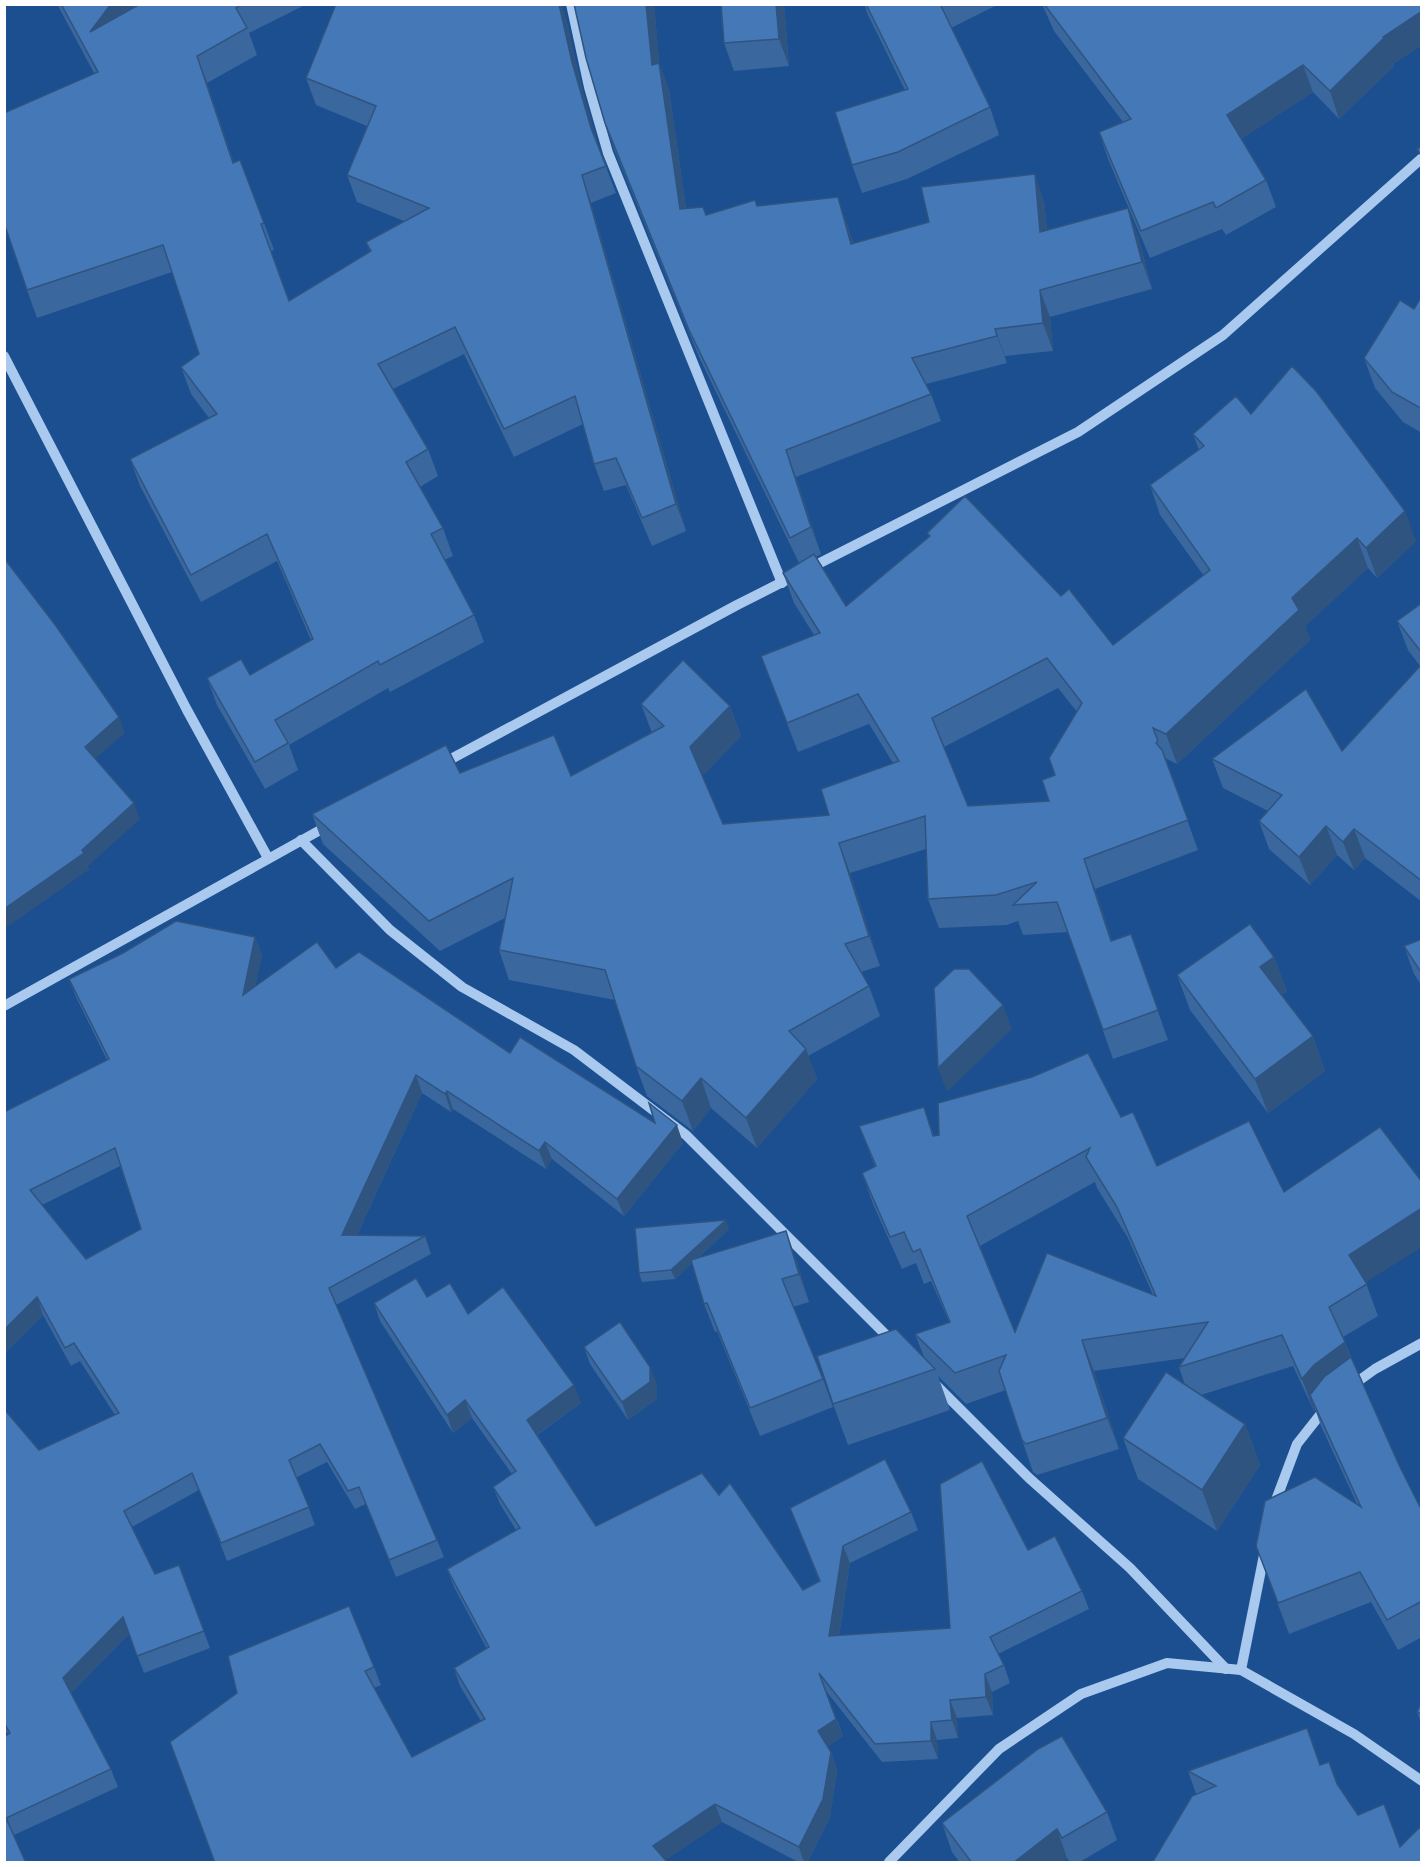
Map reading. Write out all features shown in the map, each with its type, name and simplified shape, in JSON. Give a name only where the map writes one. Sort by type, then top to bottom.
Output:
[{"type":"street","points":[[571,4],[589,87],[608,153],[782,583]]},
{"type":"street","points":[[426,773],[737,605],[1078,432],[1222,335],[1422,158]]},
{"type":"street","points":[[4,356],[188,710],[268,858]]},
{"type":"street","points":[[4,1006],[343,818]]},
{"type":"street","points":[[301,840],[390,930],[462,987],[574,1050],[686,1135],[906,1355]]},
{"type":"street","points":[[1241,1670],[1275,1501],[1297,1444],[1330,1402],[1375,1369],[1422,1343]]},
{"type":"street","points":[[931,1380],[1029,1478],[1130,1568],[1226,1669]]},
{"type":"street","points":[[889,1863],[999,1749],[1081,1694],[1167,1663],[1241,1670],[1354,1734],[1422,1781]]},
{"type":"building","points":[[61,4],[111,4],[90,32],[140,4],[242,4],[236,8],[247,28],[197,56],[233,163],[240,160],[264,223],[261,224],[289,301],[371,251],[366,242],[429,208],[347,175],[376,106],[306,78],[336,4],[559,4],[572,62],[591,128],[606,166],[582,175],[676,504],[642,518],[616,458],[594,464],[575,396],[504,429],[455,327],[378,364],[428,449],[406,462],[443,528],[431,534],[474,615],[380,665],[378,661],[275,720],[288,743],[255,762],[207,678],[241,659],[250,675],[313,639],[267,534],[191,575],[130,459],[217,414],[181,367],[199,354],[163,245],[27,290],[4,223],[4,113],[98,72]]},
{"type":"building","points":[[574,4],[646,4],[652,65],[659,63],[680,209],[703,207],[706,215],[755,200],[757,206],[838,197],[851,244],[929,222],[921,187],[1035,174],[1040,232],[1128,208],[1142,262],[1040,290],[1043,323],[995,329],[997,336],[912,358],[931,394],[786,450],[811,527],[790,538],[689,330],[605,123],[586,58]]},
{"type":"building","points":[[721,4],[776,4],[779,39],[724,43]]},
{"type":"building","points":[[866,4],[940,4],[990,107],[898,152],[852,165],[835,112],[908,89]]},
{"type":"building","points":[[1044,4],[1422,4],[1422,11],[1383,37],[1330,91],[1303,65],[1227,115],[1266,180],[1216,208],[1213,202],[1141,231],[1099,132],[1131,119]]},
{"type":"building","points":[[1422,146],[1422,157],[1417,149]]},
{"type":"building","points":[[1422,296],[1422,409],[1392,392],[1364,358],[1400,300],[1414,309]]},
{"type":"building","points":[[1292,366],[1316,391],[1405,511],[1366,548],[1357,538],[1292,598],[1299,610],[1166,734],[1153,728],[1158,741],[1156,743],[1162,750],[1188,820],[1084,859],[1111,941],[1131,934],[1158,1010],[1103,1030],[1057,902],[1013,905],[1037,882],[996,895],[928,899],[925,816],[839,843],[869,936],[845,944],[869,986],[789,1031],[806,1049],[746,1118],[701,1078],[682,1101],[636,1066],[605,970],[499,950],[513,878],[429,921],[312,814],[446,745],[460,773],[554,735],[571,776],[664,726],[641,704],[683,660],[730,706],[690,747],[723,824],[829,815],[821,789],[899,761],[858,694],[787,723],[761,656],[820,633],[783,573],[814,554],[846,606],[930,536],[927,533],[965,496],[1061,596],[1069,589],[1113,645],[1210,570],[1150,485],[1204,446],[1193,434],[1236,396],[1251,414]],"holes":[[[1047,658],[1082,703],[1049,758],[1055,775],[1042,780],[1049,801],[968,806],[932,718]]]},
{"type":"building","points":[[4,558],[56,626],[119,717],[85,747],[134,803],[82,850],[84,853],[4,909]]},
{"type":"building","points":[[1422,603],[1422,653],[1397,621]]},
{"type":"building","points":[[1422,664],[1422,881],[1354,829],[1343,842],[1326,826],[1299,857],[1259,821],[1282,795],[1212,759],[1306,689],[1342,751]]},
{"type":"building","points":[[176,921],[255,937],[243,995],[317,942],[336,968],[359,952],[510,1053],[520,1037],[655,1123],[649,1103],[677,1125],[617,1199],[545,1142],[539,1151],[447,1091],[445,1094],[416,1075],[342,1235],[425,1236],[329,1288],[437,1540],[389,1560],[359,1487],[348,1491],[320,1444],[289,1460],[309,1507],[221,1543],[192,1473],[124,1511],[155,1574],[179,1565],[204,1631],[137,1656],[123,1617],[63,1678],[111,1769],[6,1818],[26,1863],[4,1863],[4,1737],[10,1733],[4,1723],[4,1409],[39,1450],[119,1413],[74,1343],[65,1348],[37,1297],[4,1330],[4,1112],[109,1059],[69,979],[123,953]],"holes":[[[115,1148],[141,1229],[86,1259],[30,1190]]]},
{"type":"building","points":[[1250,924],[1274,957],[1260,967],[1313,1036],[1255,1079],[1177,975]]},
{"type":"building","points":[[1422,939],[1422,974],[1404,946]]},
{"type":"building","points":[[954,969],[969,969],[1003,1005],[938,1068],[934,988]]},
{"type":"building","points":[[1088,1053],[1121,1117],[1133,1112],[1157,1166],[1249,1121],[1284,1192],[1380,1127],[1422,1182],[1422,1208],[1349,1255],[1367,1284],[1329,1307],[1345,1342],[1314,1365],[1302,1379],[1282,1335],[1179,1367],[1208,1322],[1082,1340],[1107,1418],[1026,1444],[1022,1440],[999,1371],[1006,1355],[955,1373],[915,1334],[950,1322],[920,1249],[913,1252],[904,1232],[890,1237],[862,1173],[876,1166],[859,1126],[924,1107],[933,1136],[939,1135],[938,1103],[1032,1077]],"holes":[[[1090,1148],[1086,1157],[1117,1207],[1156,1296],[1047,1253],[1015,1332],[967,1216]]]},
{"type":"building","points":[[726,1220],[671,1270],[639,1273],[635,1228]]},
{"type":"building","points":[[786,1231],[799,1274],[782,1279],[823,1379],[750,1408],[707,1303],[704,1304],[691,1260]]},
{"type":"building","points":[[416,1278],[427,1297],[450,1283],[468,1314],[503,1287],[574,1385],[527,1420],[596,1526],[702,1473],[719,1495],[730,1483],[803,1590],[820,1581],[790,1508],[885,1459],[911,1512],[843,1546],[829,1636],[950,1628],[940,1484],[982,1461],[1028,1550],[1055,1536],[1082,1591],[990,1637],[1004,1665],[985,1674],[986,1697],[950,1700],[952,1720],[931,1722],[931,1741],[875,1744],[819,1673],[836,1719],[818,1731],[831,1752],[823,1799],[799,1847],[715,1804],[653,1846],[668,1863],[215,1863],[170,1742],[237,1693],[228,1656],[349,1606],[374,1667],[365,1671],[412,1757],[485,1719],[454,1668],[489,1647],[447,1569],[520,1528],[493,1487],[516,1471],[465,1400],[447,1415],[374,1303]]},
{"type":"building","points":[[620,1322],[650,1367],[650,1382],[622,1402],[584,1347]]},
{"type":"building","points":[[896,1329],[935,1369],[833,1404],[817,1356]]},
{"type":"building","points":[[1351,1357],[1422,1511],[1422,1601],[1387,1620],[1360,1572],[1278,1603],[1256,1546],[1265,1501],[1315,1477],[1361,1507],[1310,1395],[1324,1377]]},
{"type":"building","points":[[1166,1372],[1245,1424],[1202,1490],[1123,1438]]},
{"type":"building","points":[[1422,1701],[1422,1714],[1417,1712]]},
{"type":"building","points":[[1307,1728],[1320,1765],[1329,1762],[1337,1784],[1358,1815],[1384,1804],[1400,1847],[1419,1828],[1422,1830],[1422,1863],[1152,1863],[1192,1796],[1216,1786],[1188,1771]]},
{"type":"building","points":[[1062,1736],[1107,1812],[1062,1838],[1057,1829],[1013,1863],[972,1863],[942,1823],[1038,1749]]}]
